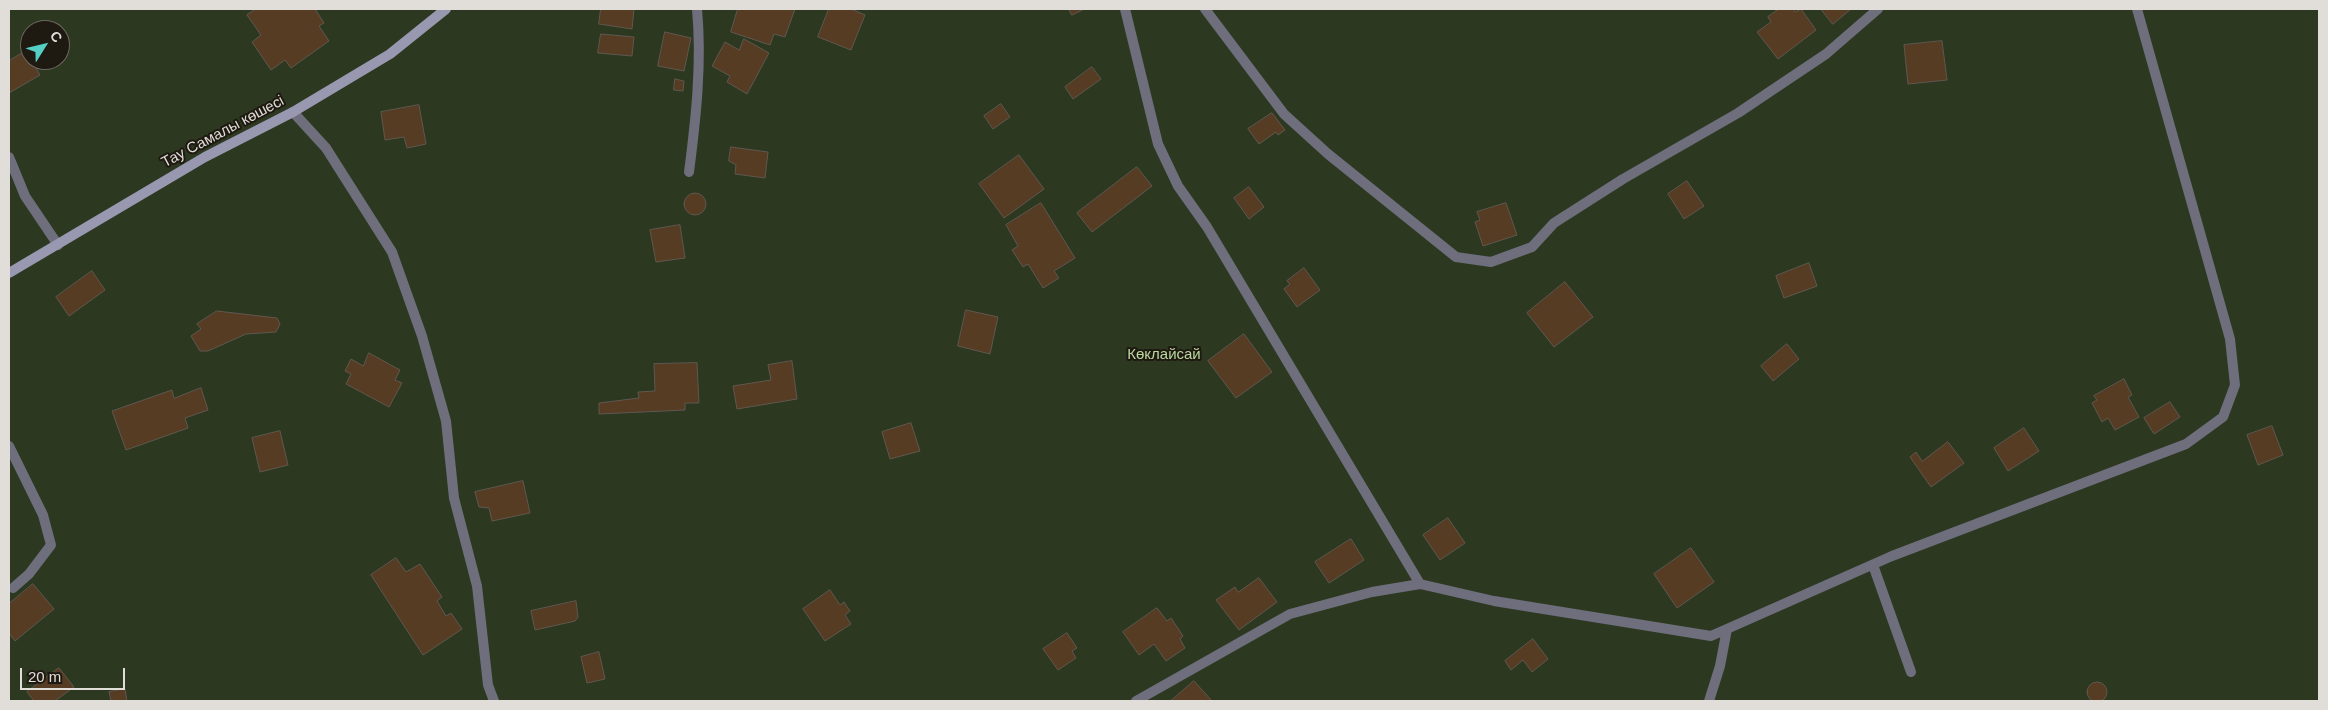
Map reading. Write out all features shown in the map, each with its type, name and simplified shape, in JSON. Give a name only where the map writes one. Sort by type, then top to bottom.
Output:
[{"type":"street","name":"Тау Самалы көшесі","points":[[9,273],[205,157],[293,112],[390,54],[446,9]]},
{"type":"street","points":[[689,172],[696,114],[699,33],[697,9]]},
{"type":"street","points":[[1125,9],[1158,144],[1178,186],[1207,227],[1420,584]]},
{"type":"street","points":[[1205,9],[1284,114],[1328,154],[1456,257],[1491,262],[1532,247],[1554,223],[1623,179],[1738,113],[1826,54],[1878,9]]},
{"type":"street","points":[[1136,701],[1290,614],[1372,592],[1420,584],[1494,600],[1711,636],[1873,565],[2186,444],[2223,417],[2235,385],[2230,339],[2137,9]]},
{"type":"street","points":[[293,112],[326,148],[392,252],[422,336],[446,421],[454,498],[477,586],[488,685],[494,701]]},
{"type":"street","points":[[9,157],[25,196],[58,245]]},
{"type":"street","points":[[9,446],[43,515],[51,545],[29,574],[13,588]]},
{"type":"street","points":[[1873,565],[1910,672]]},
{"type":"street","points":[[1709,701],[1720,666],[1727,629]]},
{"type":"green space","name":"Көклайсай","points":[[9,9],[2319,9],[2319,701],[9,701]]},
{"type":"building","points":[[256,9],[315,9],[324,23],[319,26],[329,41],[291,68],[285,60],[271,70],[252,42],[261,35],[247,15]]},
{"type":"building","points":[[601,9],[634,9],[632,29],[599,24]]},
{"type":"building","points":[[738,9],[795,9],[785,37],[774,34],[770,45],[731,32]]},
{"type":"building","points":[[829,9],[851,9],[865,15],[851,50],[818,37]]},
{"type":"building","points":[[1069,9],[1084,9],[1072,15]]},
{"type":"building","points":[[1779,9],[1793,9],[1795,12],[1801,9],[1816,30],[1778,59],[1757,32],[1771,22],[1768,17]]},
{"type":"building","points":[[1821,9],[1851,9],[1833,24]]},
{"type":"building","points":[[665,32],[691,38],[684,71],[658,66]]},
{"type":"building","points":[[601,34],[634,37],[632,56],[598,53]]},
{"type":"building","points":[[744,39],[769,53],[747,94],[727,82],[730,76],[712,66],[725,42],[739,50]]},
{"type":"building","points":[[1942,41],[1947,80],[1908,84],[1904,45]]},
{"type":"building","points":[[20,55],[20,70],[37,70],[40,75],[9,93],[9,61]]},
{"type":"building","points":[[1092,67],[1101,79],[1073,99],[1065,87]]},
{"type":"building","points":[[675,79],[684,81],[683,91],[674,90]]},
{"type":"building","points":[[1001,104],[1010,117],[993,129],[984,116]]},
{"type":"building","points":[[419,105],[426,144],[407,148],[404,137],[385,140],[381,112]]},
{"type":"building","points":[[1272,113],[1285,130],[1278,135],[1276,132],[1259,144],[1248,129]]},
{"type":"building","points":[[731,147],[768,152],[765,178],[735,174],[736,165],[729,161]]},
{"type":"building","points":[[1019,155],[1044,189],[1004,218],[979,184]]},
{"type":"building","points":[[1137,167],[1152,186],[1092,232],[1077,213]]},
{"type":"building","points":[[1687,181],[1704,206],[1684,219],[1668,194]]},
{"type":"building","points":[[1249,187],[1264,207],[1249,219],[1234,198]]},
{"type":"building","points":[[695,193],[703,196],[706,204],[703,212],[695,215],[687,212],[684,204],[687,196]]},
{"type":"building","points":[[1041,203],[1075,258],[1054,271],[1059,278],[1043,288],[1028,264],[1023,267],[1012,250],[1018,246],[1006,225]]},
{"type":"building","points":[[1506,203],[1517,235],[1483,246],[1475,222],[1480,220],[1477,212]]},
{"type":"building","points":[[680,225],[685,258],[656,262],[650,230]]},
{"type":"building","points":[[1809,263],[1817,286],[1784,298],[1776,276]]},
{"type":"building","points":[[1304,268],[1320,290],[1297,307],[1284,289],[1290,284],[1287,281]]},
{"type":"building","points":[[92,271],[105,290],[69,316],[56,297]]},
{"type":"building","points":[[1565,282],[1593,317],[1554,347],[1527,313]]},
{"type":"building","points":[[966,310],[998,317],[990,354],[958,346]]},
{"type":"building","points":[[217,311],[277,318],[280,324],[276,332],[246,334],[208,351],[200,351],[191,336],[201,329],[197,324]]},
{"type":"building","points":[[1244,334],[1272,372],[1236,398],[1208,361]]},
{"type":"building","points":[[1787,344],[1799,359],[1773,381],[1761,366]]},
{"type":"building","points":[[369,353],[400,370],[395,380],[402,383],[389,407],[346,384],[351,374],[345,371],[351,359],[363,366]]},
{"type":"building","points":[[792,361],[797,399],[737,409],[733,386],[771,380],[768,365]]},
{"type":"building","points":[[697,363],[699,403],[685,403],[685,410],[599,414],[599,403],[639,398],[638,392],[655,391],[654,364]]},
{"type":"building","points":[[2124,379],[2132,395],[2128,397],[2139,417],[2115,430],[2108,418],[2102,422],[2092,403],[2097,400],[2094,396]]},
{"type":"building","points":[[201,388],[208,410],[185,418],[188,428],[126,450],[112,411],[172,390],[174,398]]},
{"type":"building","points":[[2170,402],[2180,417],[2154,434],[2144,418]]},
{"type":"building","points":[[911,423],[920,451],[890,459],[882,432]]},
{"type":"building","points":[[2272,426],[2283,455],[2258,465],[2247,435]]},
{"type":"building","points":[[2024,428],[2039,451],[2008,471],[1994,448]]},
{"type":"building","points":[[280,431],[288,465],[260,472],[252,438]]},
{"type":"building","points":[[1948,442],[1964,463],[1931,487],[1910,457],[1916,452],[1922,461]]},
{"type":"building","points":[[523,481],[530,513],[492,521],[489,508],[479,507],[475,492]]},
{"type":"building","points":[[1448,518],[1465,543],[1440,560],[1423,535]]},
{"type":"building","points":[[1351,539],[1364,560],[1329,583],[1315,562]]},
{"type":"building","points":[[1691,548],[1714,582],[1677,608],[1654,574]]},
{"type":"building","points":[[396,558],[406,572],[420,564],[442,597],[437,601],[446,616],[451,613],[462,629],[423,655],[371,575]]},
{"type":"building","points":[[1259,578],[1277,602],[1239,630],[1216,600],[1235,587],[1238,592]]},
{"type":"building","points":[[33,584],[54,609],[15,641],[9,633],[9,604]]},
{"type":"building","points":[[830,590],[840,605],[844,602],[850,611],[845,615],[851,624],[825,641],[803,609]]},
{"type":"building","points":[[576,601],[578,617],[575,621],[535,630],[531,611]]},
{"type":"building","points":[[1157,608],[1167,621],[1171,618],[1183,636],[1180,639],[1185,648],[1166,661],[1154,644],[1139,655],[1123,632]]},
{"type":"building","points":[[1067,633],[1077,648],[1072,651],[1076,658],[1058,670],[1043,649]]},
{"type":"building","points":[[1533,639],[1548,659],[1532,672],[1523,660],[1511,670],[1505,661]]},
{"type":"building","points":[[599,652],[605,679],[587,683],[581,657]]},
{"type":"building","points":[[59,668],[74,687],[55,701],[34,701],[27,692]]},
{"type":"building","points":[[1194,681],[1212,701],[1171,701]]},
{"type":"building","points":[[2097,682],[2104,685],[2107,692],[2104,699],[2097,702],[2090,699],[2087,692],[2090,685]]},
{"type":"building","points":[[125,689],[127,701],[111,701],[109,692]]}]
